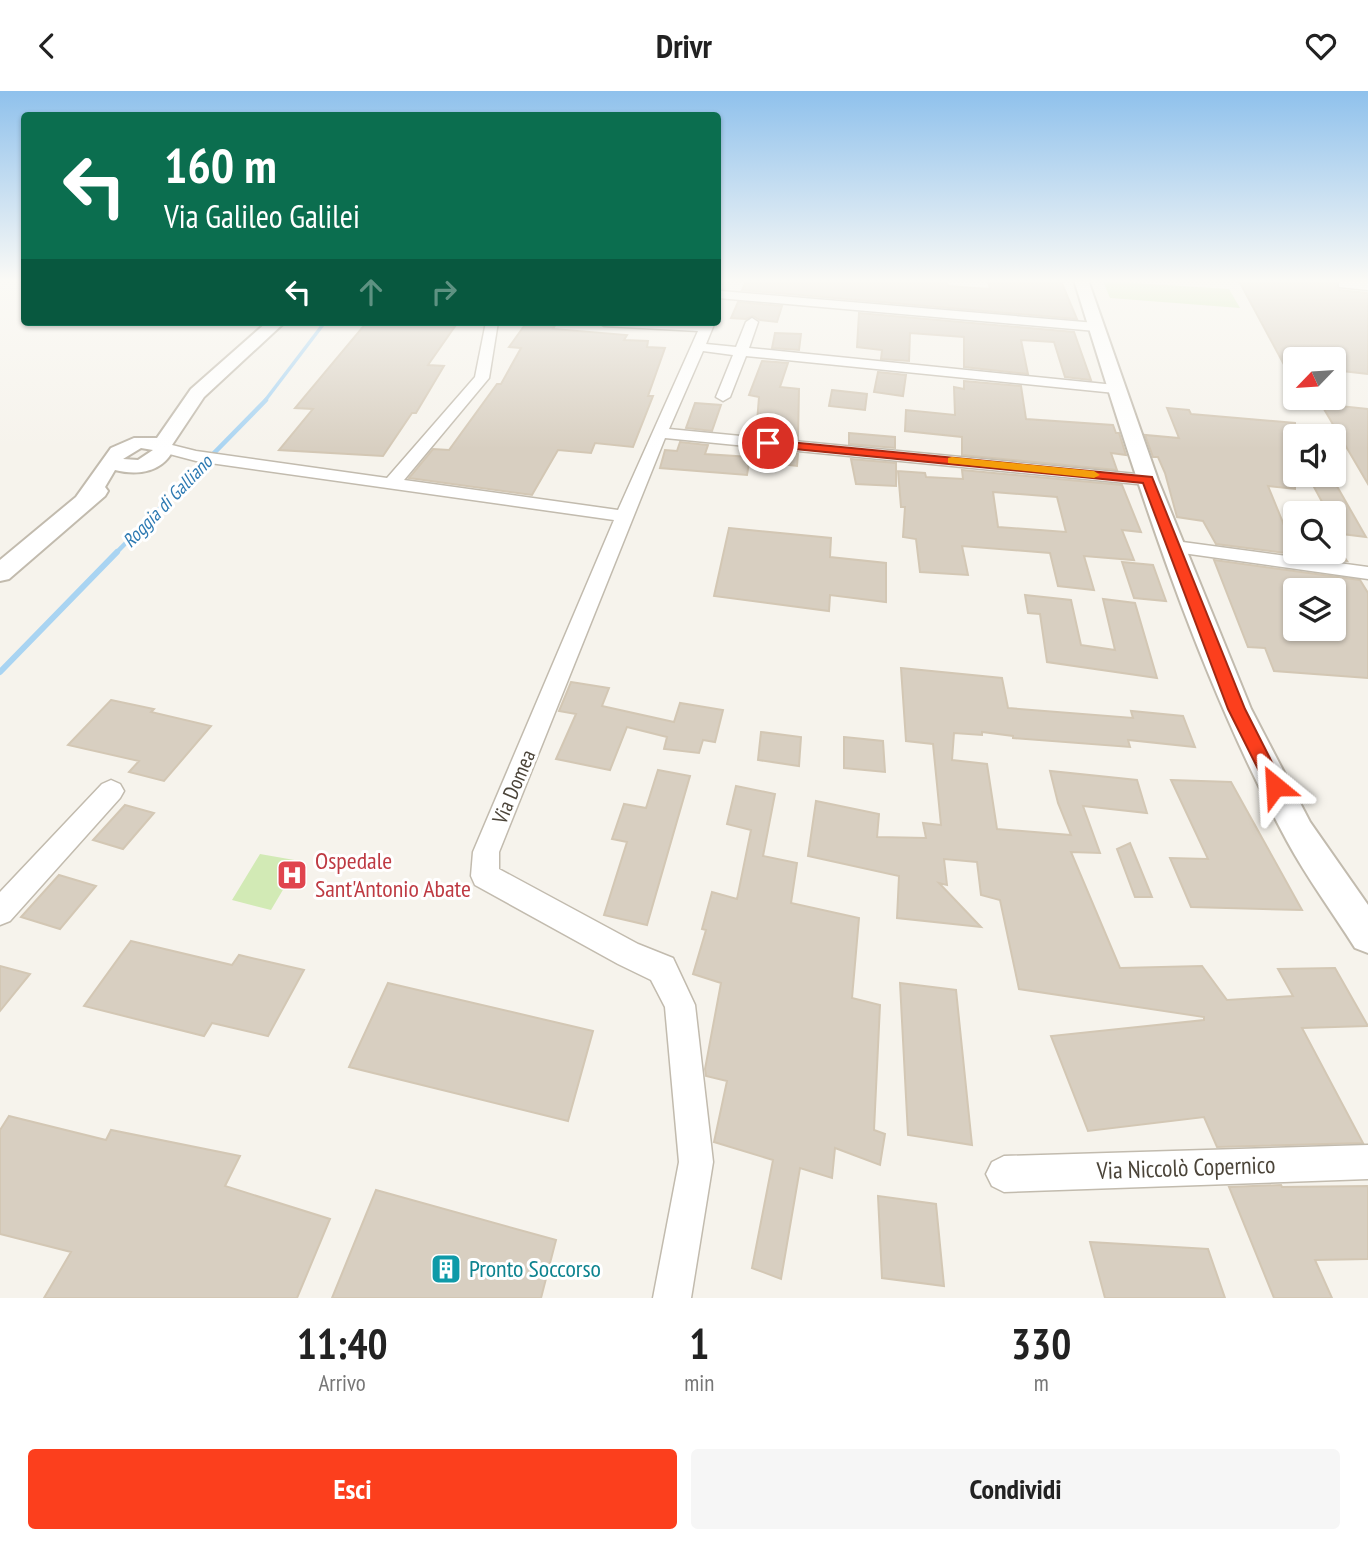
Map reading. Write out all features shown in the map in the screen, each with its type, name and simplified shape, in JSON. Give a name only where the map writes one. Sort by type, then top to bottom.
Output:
[{"type":"street","points":[[0,573],[84,502],[120,465],[140,466],[158,448],[197,393],[261,336]]},
{"type":"street","points":[[391,484],[482,378],[489,336]]},
{"type":"street","name":"Via Domea","points":[[672,1298],[696,1162],[681,1005],[662,969],[628,954],[485,876],[486,852],[659,433],[703,336]]},
{"type":"street","points":[[711,336],[738,351],[1115,389]]},
{"type":"street","points":[[723,397],[745,336]]},
{"type":"street","points":[[1099,336],[1147,479],[1237,709],[1299,832],[1368,936]]},
{"type":"street","points":[[659,433],[1147,479]]},
{"type":"street","points":[[158,448],[391,484],[626,516]]},
{"type":"street","points":[[1175,547],[1368,573]]},
{"type":"street","points":[[0,912],[110,791]]},
{"type":"street","name":"Via Niccolò Copernico","points":[[1004,1174],[1368,1162]]},
{"type":"green space","points":[[260,854],[300,861],[271,910],[232,900]]},
{"type":"building","points":[[355,336],[448,336],[428,365],[444,366],[416,413],[412,413],[383,456],[279,450],[313,409],[295,408]]},
{"type":"building","points":[[517,336],[626,336],[624,340],[648,341],[647,347],[665,348],[648,396],[653,396],[633,447],[595,443],[591,453],[558,450],[532,495],[409,478],[433,449],[449,450],[497,384],[501,384],[521,348],[509,347]]},
{"type":"building","points":[[774,336],[801,336],[799,350],[772,348]]},
{"type":"building","points":[[858,336],[910,336],[909,361],[881,359],[882,350],[857,347]]},
{"type":"building","points":[[955,336],[1076,336],[1091,380],[1065,377],[1054,342],[1021,340],[1028,374],[964,367],[964,337]]},
{"type":"building","points":[[1269,336],[1368,336],[1368,374],[1346,371],[1346,347],[1283,347],[1283,363]]},
{"type":"building","points":[[762,361],[788,363],[780,387],[799,389],[798,439],[756,435],[759,397],[749,395]]},
{"type":"building","points":[[878,372],[906,375],[903,396],[874,392]]},
{"type":"building","points":[[964,381],[1021,386],[1026,419],[1113,425],[1116,433],[1119,433],[1126,455],[1111,453],[1117,470],[962,455],[962,437],[905,431],[906,410],[955,415],[954,387],[964,389]]},
{"type":"building","points":[[832,390],[867,394],[865,410],[829,406]]},
{"type":"building","points":[[695,403],[721,405],[712,431],[686,428]]},
{"type":"building","points":[[1346,407],[1368,409],[1368,484],[1346,447],[1346,424],[1333,424],[1325,410],[1346,410]]},
{"type":"building","points":[[1167,408],[1189,410],[1191,414],[1295,423],[1283,424],[1283,487],[1295,489],[1268,486],[1283,523],[1283,553],[1216,544],[1203,521],[1177,517],[1165,473],[1158,457],[1153,457],[1145,435],[1179,438]]},
{"type":"building","points":[[849,433],[895,437],[895,448],[849,444]]},
{"type":"building","points":[[680,442],[708,445],[705,454],[750,457],[747,475],[660,468],[665,450],[677,451]]},
{"type":"building","points":[[754,449],[798,454],[797,466],[753,461]]},
{"type":"building","points":[[851,459],[896,463],[896,486],[856,484]]},
{"type":"building","points":[[962,470],[1122,485],[1141,532],[1122,530],[1134,560],[1084,556],[1094,590],[1058,586],[1050,553],[962,546],[968,575],[920,572],[916,539],[903,537],[905,507],[901,507],[898,471],[925,473],[926,477],[963,479]],"holes":[[[993,492],[1057,497],[1066,532],[998,527]]]},
{"type":"building","points":[[1314,487],[1337,487],[1345,501],[1322,501]]},
{"type":"building","points":[[1346,502],[1366,537],[1346,534]]},
{"type":"building","points":[[729,528],[831,538],[830,557],[886,563],[886,602],[830,595],[829,611],[714,596]]},
{"type":"building","points":[[1214,560],[1345,578],[1283,578],[1283,641],[1346,641],[1346,578],[1360,580],[1368,593],[1368,678],[1274,671],[1265,648],[1248,647]]},
{"type":"building","points":[[1122,562],[1153,565],[1166,601],[1134,598]]},
{"type":"building","points":[[1025,595],[1071,600],[1081,645],[1115,650],[1103,599],[1135,603],[1157,678],[1047,662],[1040,614],[1028,613]]},
{"type":"building","points":[[901,668],[1002,678],[1008,708],[1133,718],[1131,711],[1183,716],[1195,747],[1128,740],[1130,747],[1013,738],[982,732],[982,735],[954,733],[952,760],[987,764],[997,829],[1071,835],[1058,803],[1050,771],[1137,780],[1147,813],[1083,806],[1100,853],[1071,852],[1120,968],[1202,966],[1227,1000],[1293,996],[1278,969],[1335,968],[1368,1026],[1302,1028],[1363,1143],[1217,1147],[1204,1117],[1088,1131],[1051,1036],[1204,1020],[1204,1017],[1019,989],[1000,900],[981,895],[977,862],[944,859],[947,885],[939,883],[981,927],[897,918],[899,876],[808,856],[816,801],[879,814],[877,837],[926,838],[923,823],[941,825],[933,744],[906,741]]},
{"type":"building","points":[[571,682],[609,688],[602,706],[674,722],[680,703],[723,710],[715,742],[703,740],[699,753],[664,749],[667,737],[627,727],[610,770],[556,759],[576,714],[559,711]]},
{"type":"building","points":[[111,700],[154,709],[151,712],[211,726],[164,781],[129,772],[139,761],[68,745]]},
{"type":"building","points":[[761,732],[801,737],[799,766],[758,760]]},
{"type":"building","points":[[844,737],[883,741],[885,772],[844,768]]},
{"type":"building","points":[[658,770],[690,776],[647,925],[604,915],[627,842],[612,839],[624,804],[646,808]]},
{"type":"building","points":[[1171,780],[1231,782],[1302,910],[1191,907],[1170,858],[1208,859]]},
{"type":"building","points":[[736,786],[775,794],[763,856],[797,863],[791,903],[859,918],[852,998],[880,1005],[874,1130],[885,1134],[880,1165],[835,1148],[832,1178],[800,1168],[781,1279],[752,1268],[773,1160],[714,1142],[727,1081],[706,1076],[705,1069],[721,983],[693,974],[706,930],[702,929],[712,892],[737,899],[751,830],[727,824]]},
{"type":"building","points":[[125,805],[154,813],[123,849],[93,840]]},
{"type":"building","points":[[1130,843],[1152,897],[1135,897],[1117,849]]},
{"type":"building","points":[[59,875],[96,886],[60,929],[21,917]]},
{"type":"building","points":[[131,941],[232,965],[239,955],[304,970],[268,1036],[212,1023],[204,1036],[84,1006]]},
{"type":"building","points":[[0,966],[30,974],[0,1011]]},
{"type":"building","points":[[388,983],[593,1031],[568,1121],[349,1067]]},
{"type":"building","points":[[900,983],[956,990],[972,1145],[908,1135]]},
{"type":"building","points":[[9,1116],[106,1140],[111,1130],[240,1156],[225,1186],[330,1219],[297,1298],[44,1298],[71,1252],[0,1234],[0,1130]]},
{"type":"building","points":[[1368,1186],[1368,1259],[1315,1260],[1332,1298],[1274,1298],[1229,1187]]},
{"type":"building","name":"Pronto Soccorso","points":[[376,1190],[556,1240],[541,1298],[332,1298]]},
{"type":"building","points":[[878,1196],[936,1204],[944,1286],[882,1278]]},
{"type":"building","points":[[1090,1242],[1208,1249],[1225,1298],[1105,1298]]},
{"type":"waterway","name":"Roggia di Galliano","points":[[264,402],[314,336]]},
{"type":"waterway","name":"Roggia di Galliano","points":[[115,554],[266,400]]},
{"type":"waterway","name":"Roggia di Galliano","points":[[0,672],[117,552]]},
{"type":"slow traffic","points":[[952,461],[1094,475]]},
{"type":"place","name":"Ospedale Sant'Antonio Abate","points":[[292,875]]},
{"type":"place","name":"Pronto Soccorso","points":[[446,1269]]},
{"type":"route","points":[[768,443],[1147,479],[1237,709],[1275,786]]}]
